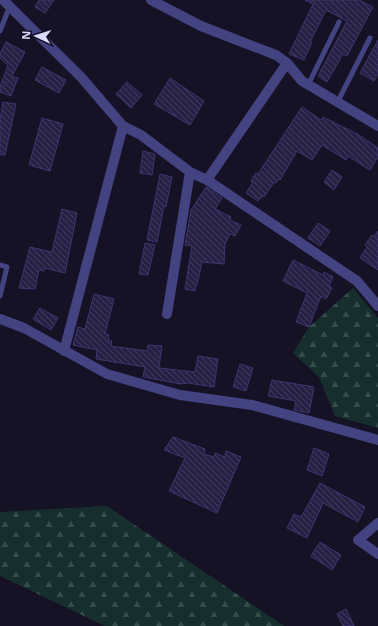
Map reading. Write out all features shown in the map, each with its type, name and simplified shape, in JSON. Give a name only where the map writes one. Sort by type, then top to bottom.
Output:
[{"type":"street","points":[[151,0],[201,26],[276,55],[287,63],[302,81],[378,126]]},
{"type":"street","points":[[6,4],[81,77],[123,126],[140,135],[190,172],[207,180],[357,281],[378,306]]},
{"type":"street","points":[[207,180],[287,63]]},
{"type":"street","points":[[64,351],[123,126]]},
{"type":"street","points":[[167,314],[190,172]]},
{"type":"street","points":[[0,319],[24,328],[107,374],[180,396],[252,405],[378,440]]},
{"type":"street","points":[[378,523],[358,540],[378,554]]},
{"type":"lane","points":[[0,31],[6,4]]},
{"type":"lane","points":[[308,85],[339,22]]},
{"type":"lane","points":[[338,101],[370,38]]},
{"type":"lane","points":[[0,265],[7,267],[0,296]]},
{"type":"green space","points":[[353,288],[378,318],[378,428],[335,416],[319,377],[293,353],[309,327]]},
{"type":"green space","points":[[107,506],[284,626],[105,626],[0,576],[0,512]]},
{"type":"building","points":[[39,0],[54,0],[45,13],[35,7]]},
{"type":"building","points":[[305,0],[359,0],[373,7],[347,56],[343,54],[327,82],[318,76],[347,21],[326,10],[310,42],[312,42],[304,60],[289,54],[313,4]]},
{"type":"building","points":[[378,40],[378,74],[374,81],[360,73]]},
{"type":"building","points":[[6,42],[25,52],[12,76],[18,78],[11,96],[0,92],[0,87],[8,65],[0,58],[0,54]]},
{"type":"building","points":[[42,67],[66,80],[59,93],[35,80]]},
{"type":"building","points":[[170,78],[204,101],[190,125],[154,104]]},
{"type":"building","points":[[127,82],[142,95],[131,108],[116,94]]},
{"type":"building","points":[[3,102],[16,104],[5,155],[0,155],[0,120]]},
{"type":"building","points":[[302,107],[321,120],[323,117],[359,135],[378,148],[378,157],[370,170],[348,156],[346,160],[322,145],[312,160],[297,151],[280,180],[278,179],[276,183],[274,182],[264,197],[262,196],[258,201],[246,193],[253,182],[251,181],[256,173],[258,174]]},
{"type":"building","points":[[42,118],[63,124],[50,171],[29,165]]},
{"type":"building","points":[[143,151],[155,154],[152,175],[140,173]]},
{"type":"building","points":[[332,170],[342,177],[334,190],[324,182]]},
{"type":"building","points":[[160,174],[172,177],[166,207],[164,206],[157,242],[147,240]]},
{"type":"building","points":[[206,187],[222,198],[215,209],[231,217],[230,220],[241,225],[235,236],[230,234],[225,244],[224,264],[202,262],[195,291],[185,289],[192,246],[185,245],[191,210]]},
{"type":"building","points":[[62,209],[77,213],[65,273],[44,268],[44,271],[39,270],[35,289],[19,288],[30,247],[52,252]]},
{"type":"building","points":[[318,223],[330,231],[320,246],[308,238]]},
{"type":"building","points":[[378,231],[378,270],[360,258],[367,247],[365,245],[372,235],[374,236]]},
{"type":"building","points":[[145,243],[155,245],[148,275],[139,274]]},
{"type":"building","points":[[293,260],[323,275],[324,272],[333,277],[329,286],[332,288],[326,299],[321,296],[309,327],[296,322],[307,293],[283,281]]},
{"type":"building","points":[[94,294],[114,299],[105,334],[109,335],[108,340],[112,341],[111,346],[147,351],[148,345],[162,346],[159,368],[195,372],[198,356],[218,359],[214,387],[188,383],[181,384],[143,377],[145,367],[96,359],[97,350],[73,345],[78,327],[85,329]]},
{"type":"building","points":[[40,308],[58,318],[51,330],[33,319]]},
{"type":"building","points":[[240,364],[253,368],[246,391],[233,387]]},
{"type":"building","points":[[272,380],[314,387],[309,413],[294,410],[296,401],[268,396]]},
{"type":"building","points":[[173,437],[205,449],[204,454],[214,457],[215,453],[225,457],[226,451],[241,457],[217,513],[169,491],[185,458],[164,450]]},
{"type":"building","points":[[314,448],[329,454],[322,476],[307,470]]},
{"type":"building","points":[[320,483],[365,507],[358,522],[323,503],[307,538],[287,528],[294,514],[301,517]]},
{"type":"building","points":[[320,542],[341,555],[332,570],[311,556]]},
{"type":"building","points":[[346,609],[354,626],[343,626],[337,614]]}]
